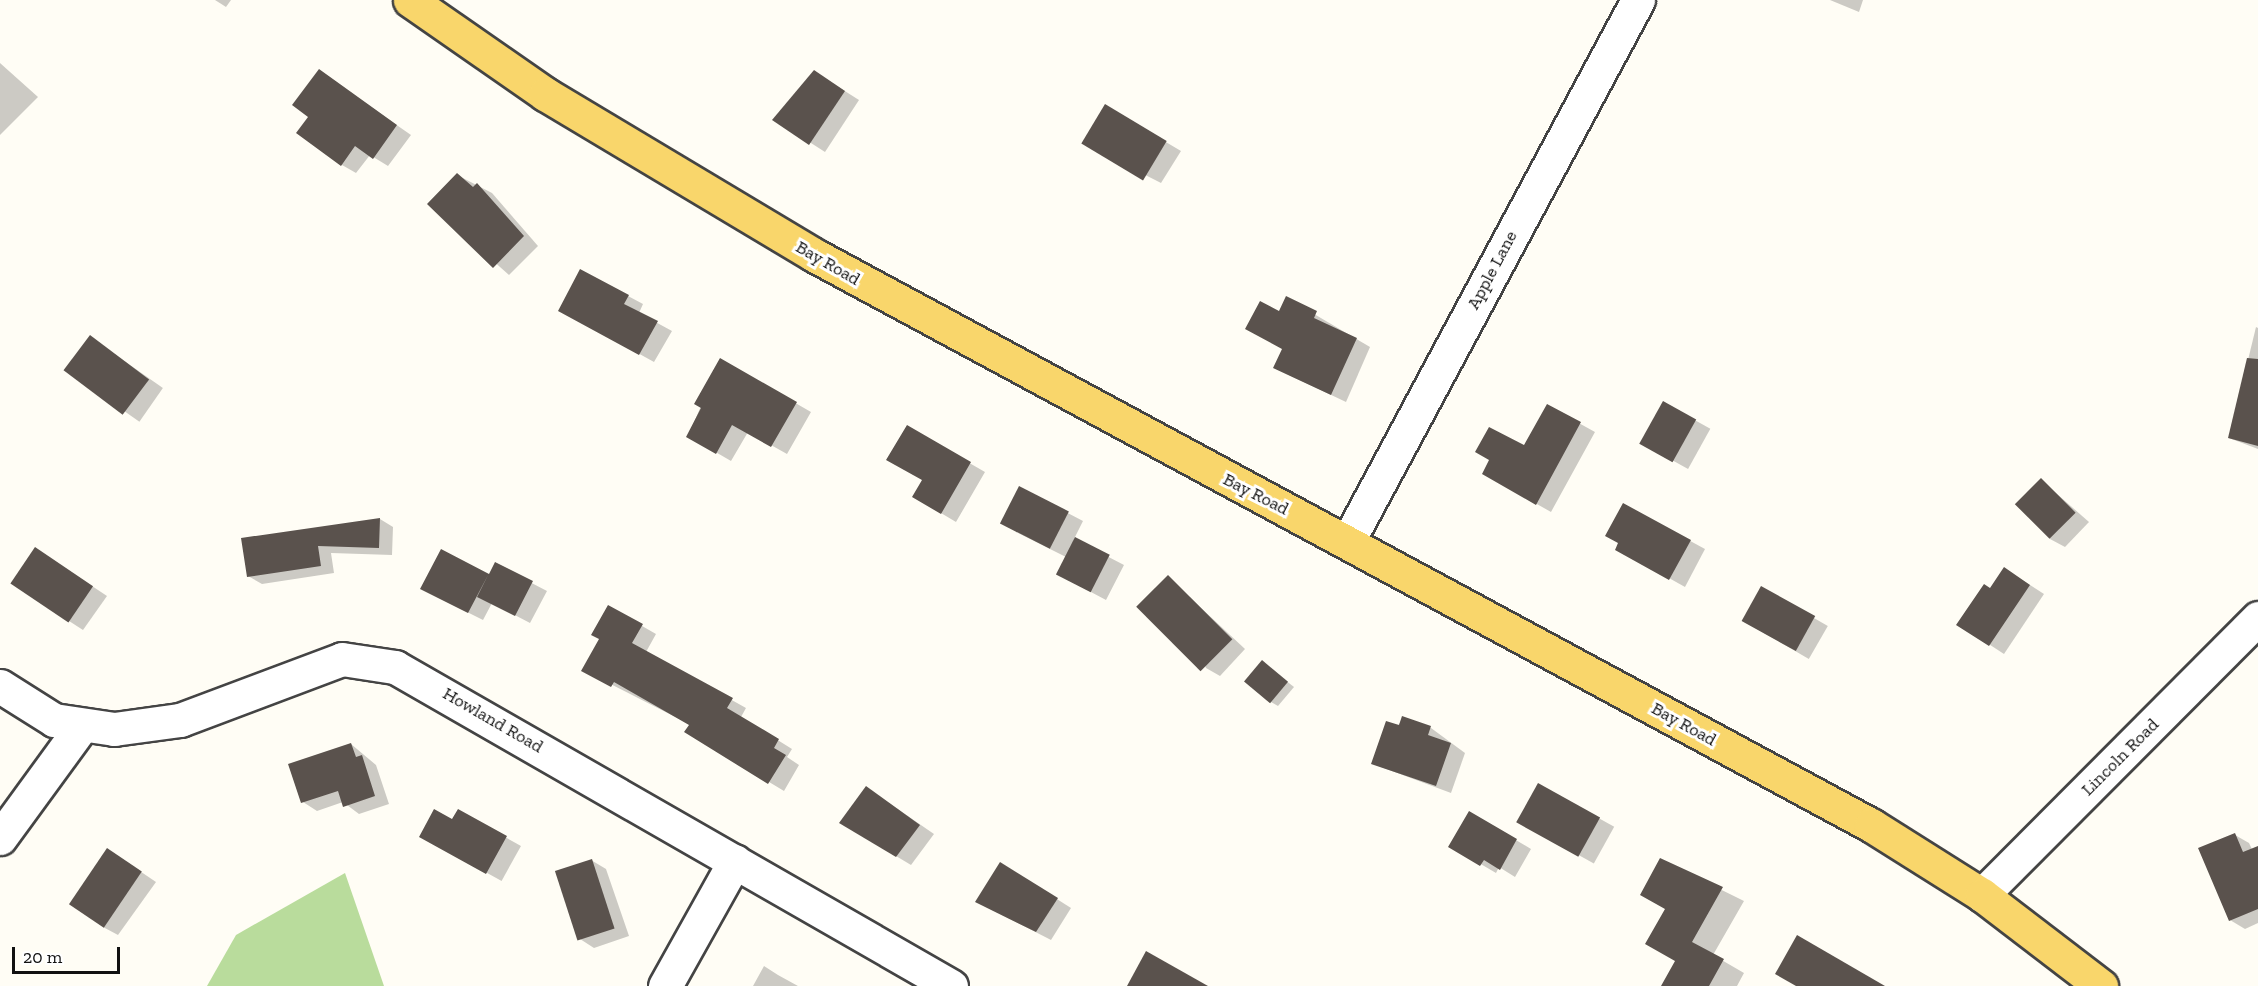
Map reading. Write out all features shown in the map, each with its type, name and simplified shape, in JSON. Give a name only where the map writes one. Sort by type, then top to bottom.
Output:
[{"type":"main road","name":"Bay Road","points":[[410,0],[545,94],[795,244],[1111,420],[1348,541],[1870,825],[1982,895],[2101,986]]},
{"type":"street","name":"Apple Lane","points":[[1348,541],[1638,0]]},
{"type":"street","name":"Lincoln Road","points":[[1982,895],[2258,618]]},
{"type":"street","name":"Howland Road","points":[[0,686],[31,709],[81,727],[114,729],[180,720],[314,666],[369,660],[424,680],[951,986]]},
{"type":"street","points":[[0,838],[81,727]]},
{"type":"street","points":[[665,986],[735,861]]},
{"type":"green space","points":[[345,873],[384,986],[207,986],[236,935]]},
{"type":"building","points":[[319,69],[397,125],[373,159],[355,146],[341,166],[296,133],[308,117],[292,105]]},
{"type":"building","points":[[814,70],[845,91],[809,145],[772,120]]},
{"type":"building","points":[[1105,104],[1167,141],[1143,181],[1081,143]]},
{"type":"building","points":[[457,173],[473,187],[477,183],[524,236],[493,268],[427,204]]},
{"type":"building","points":[[580,269],[629,295],[624,304],[658,321],[639,355],[558,311]]},
{"type":"building","points":[[1286,296],[1317,311],[1314,318],[1357,338],[1331,395],[1273,368],[1282,349],[1245,329],[1260,301],[1279,311]]},
{"type":"building","points":[[90,335],[149,380],[123,415],[64,370]]},
{"type":"building","points":[[720,358],[797,402],[771,447],[732,425],[716,454],[686,437],[701,408],[694,404]]},
{"type":"building","points":[[2247,358],[2258,359],[2258,446],[2228,438]]},
{"type":"building","points":[[1663,401],[1696,419],[1672,462],[1639,444]]},
{"type":"building","points":[[1547,404],[1581,422],[1536,505],[1482,474],[1489,460],[1475,452],[1489,427],[1524,445]]},
{"type":"building","points":[[907,425],[971,462],[941,514],[912,497],[922,480],[886,460]]},
{"type":"building","points":[[2041,478],[2076,513],[2049,539],[2015,504]]},
{"type":"building","points":[[1019,486],[1069,511],[1050,549],[1000,523]]},
{"type":"building","points":[[1623,503],[1691,540],[1669,580],[1615,550],[1618,543],[1605,536]]},
{"type":"building","points":[[380,518],[379,548],[318,546],[321,566],[247,577],[241,538]]},
{"type":"building","points":[[1075,537],[1110,555],[1091,592],[1056,574]]},
{"type":"building","points":[[35,547],[93,586],[68,623],[10,583]]},
{"type":"building","points":[[441,549],[489,574],[495,562],[533,581],[515,616],[477,597],[488,575],[468,613],[420,589]]},
{"type":"building","points":[[2004,567],[2030,585],[1989,646],[1956,625],[1984,584],[1990,588]]},
{"type":"building","points":[[1168,575],[1232,639],[1201,671],[1136,607]]},
{"type":"building","points":[[1761,586],[1815,616],[1796,651],[1742,621]]},
{"type":"building","points":[[608,605],[643,624],[632,643],[733,698],[727,708],[779,739],[774,748],[786,755],[768,784],[684,732],[689,725],[614,682],[611,687],[581,671],[599,639],[591,635]]},
{"type":"building","points":[[1262,660],[1288,682],[1270,703],[1244,681]]},
{"type":"building","points":[[1402,716],[1431,726],[1428,735],[1451,743],[1436,786],[1371,764],[1386,721],[1399,725]]},
{"type":"building","points":[[351,743],[356,757],[362,755],[375,796],[343,807],[338,791],[301,803],[288,764]]},
{"type":"building","points":[[1538,783],[1600,817],[1578,857],[1516,822]]},
{"type":"building","points":[[866,786],[920,825],[896,857],[839,823]]},
{"type":"building","points":[[434,809],[452,819],[458,809],[507,836],[486,874],[419,837]]},
{"type":"building","points":[[1469,811],[1517,839],[1500,870],[1484,860],[1480,866],[1448,847]]},
{"type":"building","points":[[2235,833],[2243,852],[2258,846],[2258,909],[2229,921],[2198,848]]},
{"type":"building","points":[[107,848],[142,871],[104,928],[69,904]]},
{"type":"building","points":[[1660,858],[1723,887],[1692,942],[1724,959],[1709,986],[1661,986],[1675,961],[1645,944],[1665,909],[1640,895]]},
{"type":"building","points":[[592,859],[615,928],[577,940],[555,871]]},
{"type":"building","points":[[1000,862],[1058,898],[1036,932],[975,902]]},
{"type":"building","points":[[1797,935],[1885,986],[1796,986],[1775,974]]},
{"type":"building","points":[[1146,951],[1208,986],[1127,986]]}]
